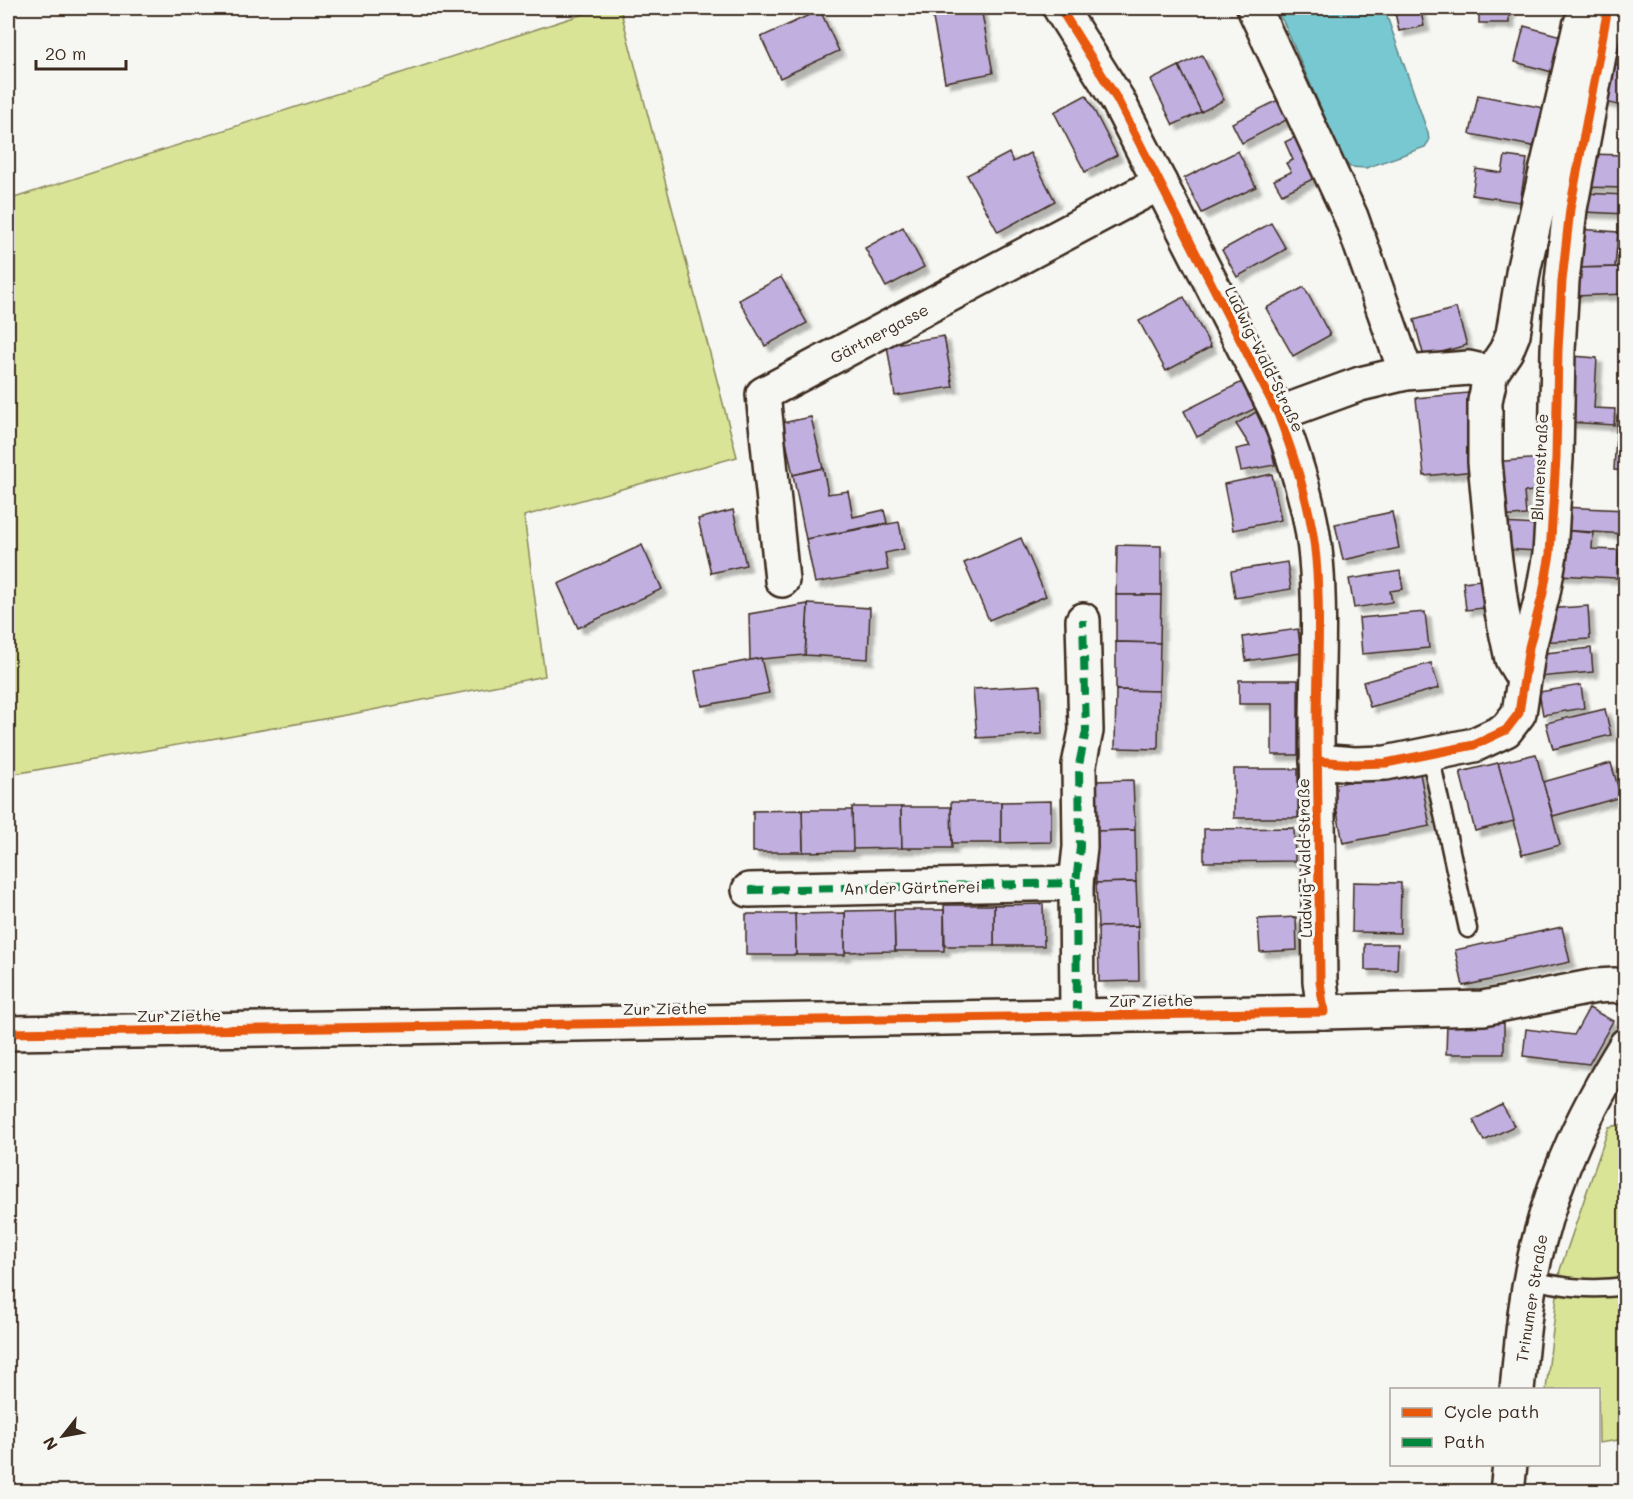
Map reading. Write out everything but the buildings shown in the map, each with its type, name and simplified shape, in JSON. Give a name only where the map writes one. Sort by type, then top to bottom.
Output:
[{"type":"street","name":"Ludwig-Wald-Straße","points":[[1060,8],[1117,99],[1278,414],[1296,465],[1311,525],[1316,557],[1320,981],[1324,1012]]},
{"type":"street","points":[[1254,8],[1351,218],[1406,373]]},
{"type":"street","points":[[1524,679],[1512,659],[1502,612],[1485,462],[1485,401],[1491,373],[1506,351],[1513,334],[1524,267],[1580,26],[1587,8]]},
{"type":"street","name":"Blumenstraße","points":[[1317,761],[1354,764],[1386,763],[1474,745],[1506,730],[1519,713],[1529,647],[1550,554],[1562,281],[1570,209],[1608,8]]},
{"type":"street","name":"Gärtnergasse","points":[[782,580],[763,394],[1160,183]]},
{"type":"street","points":[[1278,414],[1360,384],[1406,373],[1469,368],[1491,373]]},
{"type":"street","points":[[1077,1016],[1076,883],[1080,847],[1079,765],[1086,731],[1083,620]]},
{"type":"street","name":"An der Gärtnerei","points":[[748,890],[1076,883]]},
{"type":"street","name":"Zur Ziethe","points":[[8,1033],[1483,1008],[1596,986],[1614,985],[1626,988]]},
{"type":"street","name":"Trinumer Straße","points":[[1517,1388],[1530,1280],[1553,1191],[1582,1120],[1626,1046]]},
{"type":"street","points":[[1507,1491],[1510,1466]]},
{"type":"lane","points":[[1430,755],[1468,929]]},
{"type":"lane","points":[[1530,1280],[1568,1288],[1601,1289],[1626,1286]]},
{"type":"green space","points":[[602,8],[620,8],[737,457],[524,516],[545,676],[352,714],[8,775],[8,200]]},
{"type":"green space","points":[[1625,1124],[1625,1439],[1600,1443],[1600,1388],[1546,1388],[1560,1270],[1609,1127]]},
{"type":"water","points":[[1274,8],[1384,8],[1428,133],[1429,141],[1425,147],[1366,168],[1350,167],[1344,161],[1283,21]]},
{"type":"marked path","points":[[1077,1016],[1076,883],[1080,847],[1079,765],[1086,731],[1083,620]]},
{"type":"marked path","points":[[749,890],[1076,883]]},
{"type":"cycle path","points":[[8,1033],[1324,1012],[1320,981],[1317,731],[1319,623],[1314,541],[1302,485],[1278,414],[1117,99],[1060,8]]},
{"type":"cycle path","points":[[1317,761],[1354,764],[1386,763],[1474,745],[1506,730],[1519,713],[1529,647],[1550,554],[1556,458],[1558,350],[1562,281],[1570,209],[1608,8]]}]
